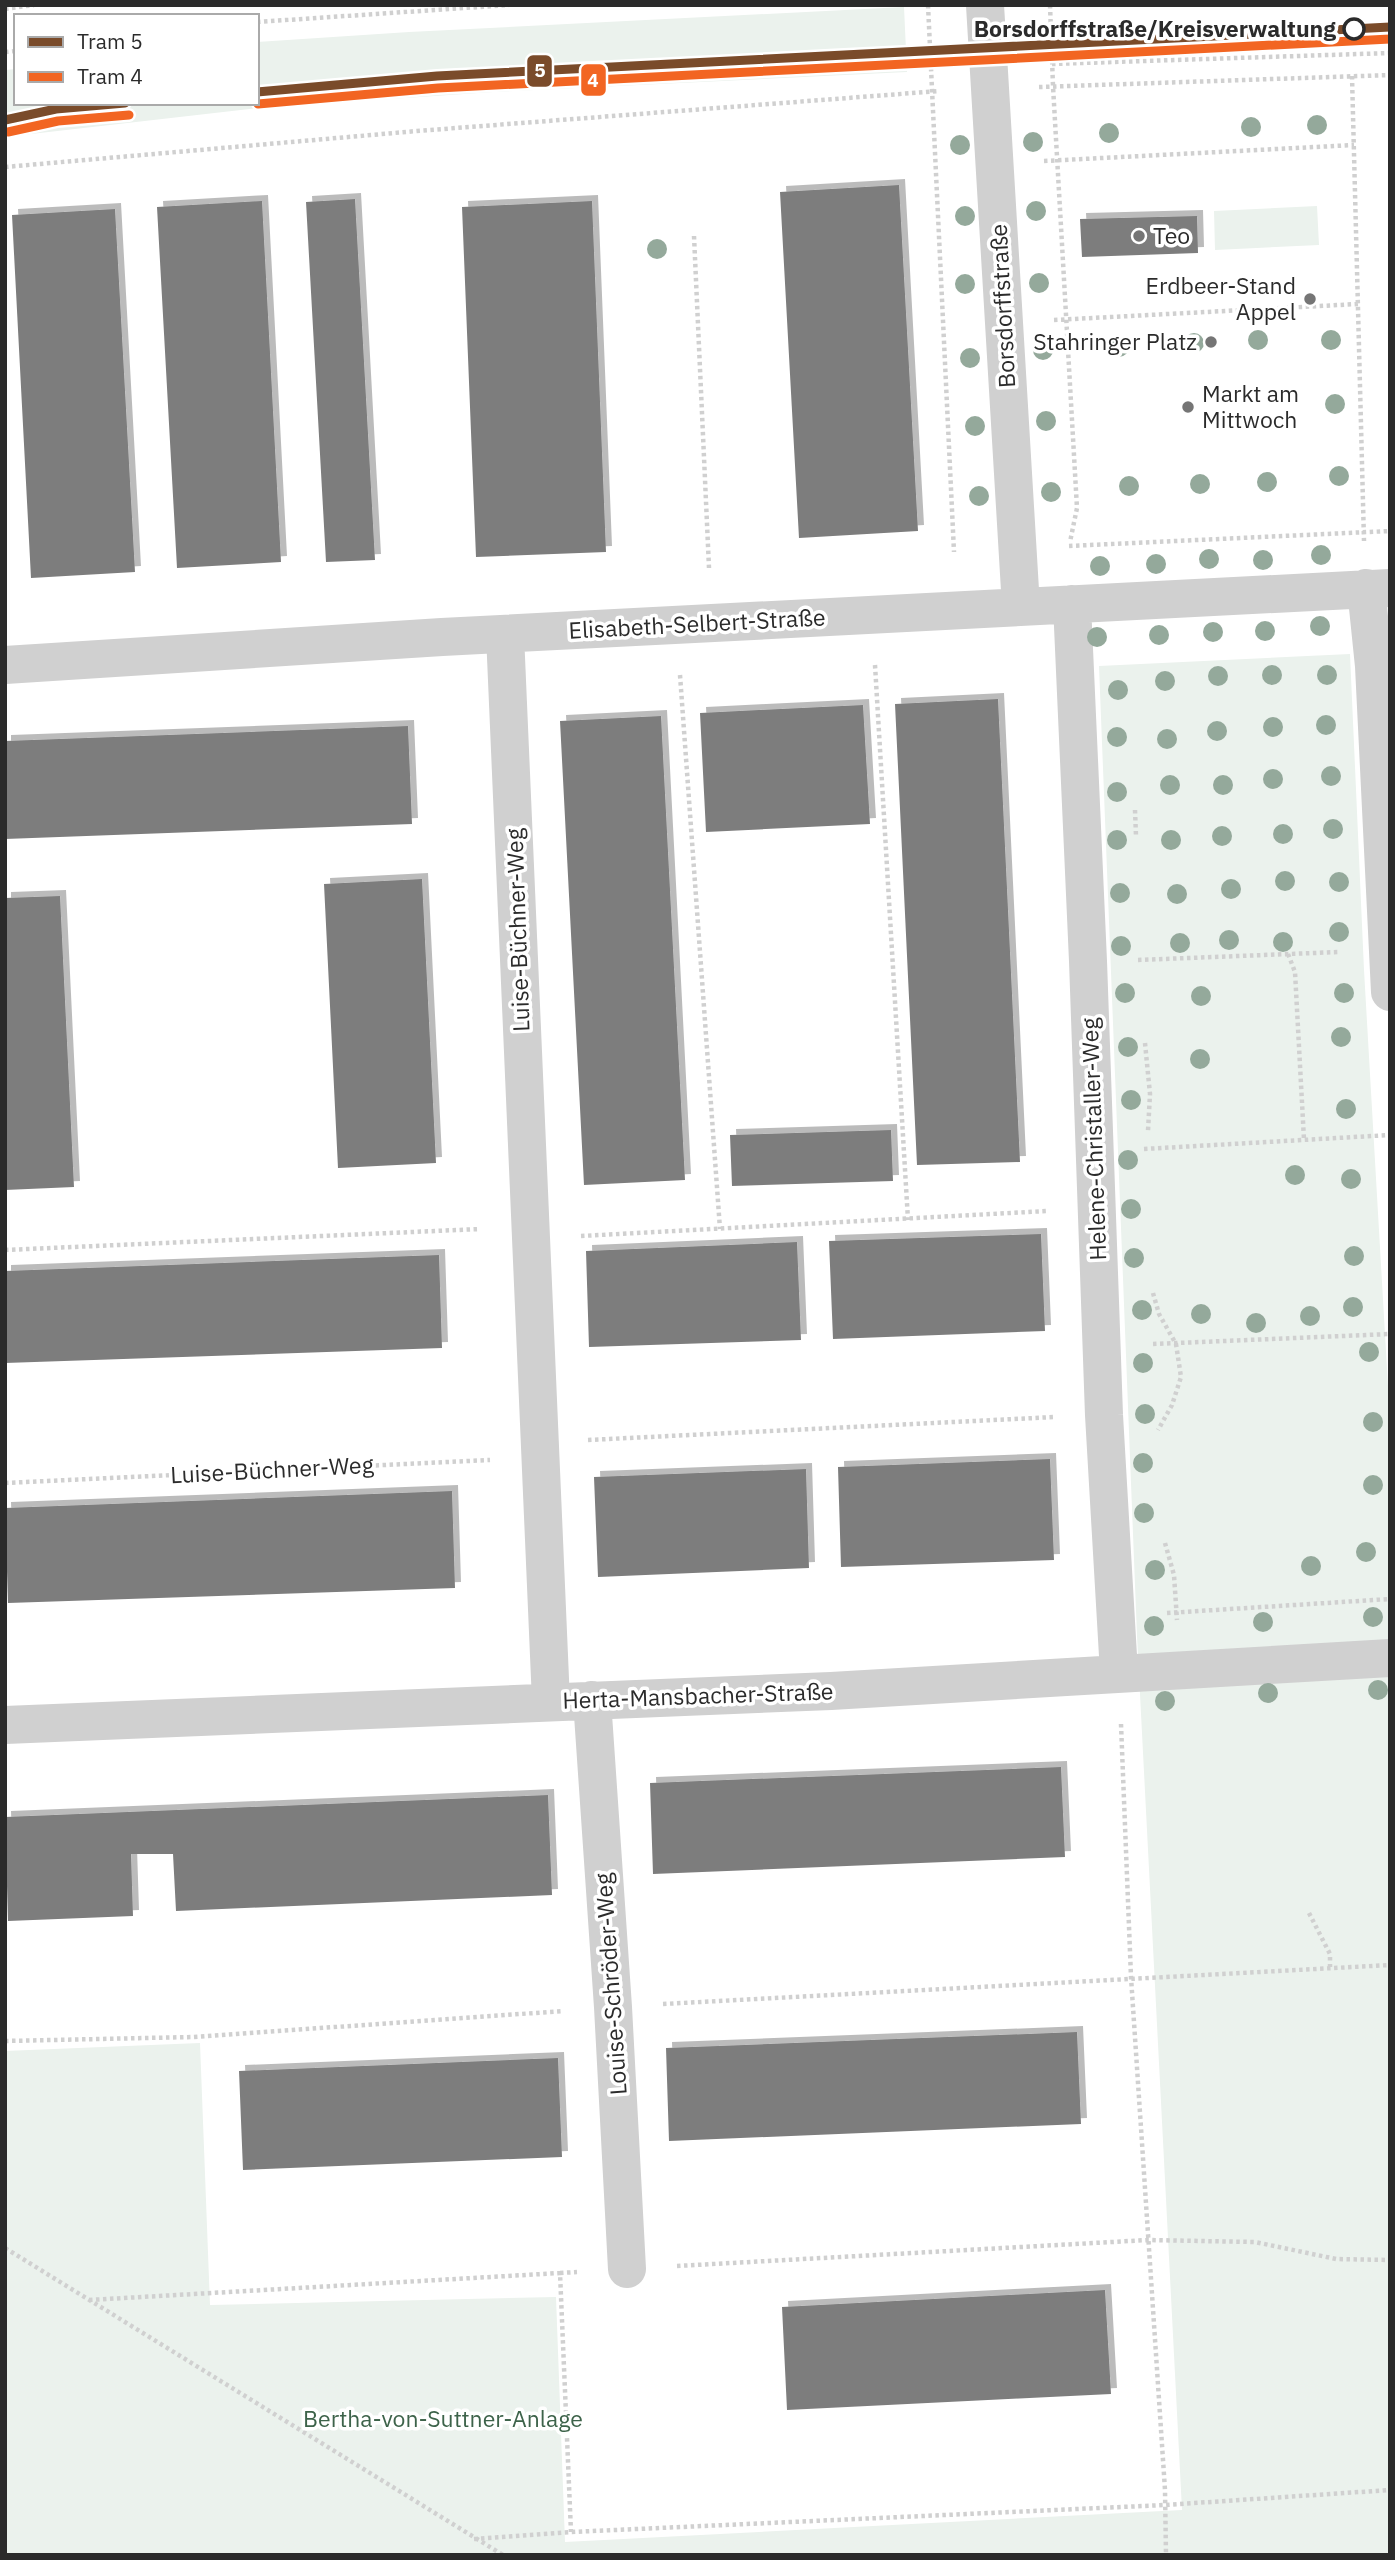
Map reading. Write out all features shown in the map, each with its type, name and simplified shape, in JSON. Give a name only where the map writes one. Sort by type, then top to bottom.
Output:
[{"type":"street","name":"Borsdorffstraße","points":[[985,5],[1021,607]]},
{"type":"street","name":"Elisabeth-Selbert-Straße","points":[[5,664],[505,634],[1378,588]]},
{"type":"street","points":[[1378,588],[1374,666],[1390,992]]},
{"type":"street","name":"Helene-Christaller-Weg","points":[[1072,604],[1104,1415],[1119,1674]]},
{"type":"street","name":"Luise-Büchner-Weg","points":[[505,634],[551,1702]]},
{"type":"street","name":"Herta-Mansbacher-Straße","points":[[5,1725],[831,1691],[1390,1658]]},
{"type":"street","name":"Louise-Schröder-Weg","points":[[592,1700],[613,2007],[627,2269]]},
{"type":"path","points":[[5,9],[34,5]]},
{"type":"path","points":[[259,22],[509,5]]},
{"type":"path","points":[[928,5],[954,552]]},
{"type":"path","points":[[1050,5],[1077,508],[1070,547],[1072,604]]},
{"type":"path","points":[[1052,64],[1390,53]]},
{"type":"path","points":[[5,167],[417,131],[931,91],[1390,75]]},
{"type":"path","points":[[1352,76],[1364,532],[1378,588]]},
{"type":"path","points":[[994,163],[1354,145]]},
{"type":"path","points":[[694,236],[709,568]]},
{"type":"path","points":[[1004,323],[1358,304]]},
{"type":"path","points":[[1017,549],[1390,531]]},
{"type":"path","points":[[875,665],[908,1220]]},
{"type":"path","points":[[680,675],[720,1229]]},
{"type":"path","points":[[1088,961],[1388,950]]},
{"type":"path","points":[[1288,954],[1295,972],[1304,1140]]},
{"type":"path","points":[[1184,1147],[1390,1135]]},
{"type":"path","points":[[5,1250],[720,1229],[1097,1208]]},
{"type":"path","points":[[1102,1346],[1390,1334]]},
{"type":"path","points":[[539,1450],[1104,1415]]},
{"type":"path","name":"Luise-Büchner-Weg","points":[[5,1483],[539,1450]]},
{"type":"path","points":[[1115,1616],[1390,1599]]},
{"type":"path","points":[[1119,1674],[1131,1977],[1166,2555]]},
{"type":"path","points":[[1309,1913],[1330,1954],[1330,1967]]},
{"type":"path","points":[[1131,1977],[1390,1965]]},
{"type":"path","points":[[627,2269],[1148,2240],[1255,2242],[1336,2259],[1390,2260]]},
{"type":"path","points":[[5,2248],[503,2555]]},
{"type":"path","points":[[89,2300],[560,2273],[571,2532]]},
{"type":"path","points":[[474,2539],[571,2532],[1165,2505],[1390,2490]]},
{"type":"green space","points":[[904,7],[907,72],[493,92],[259,108],[5,137],[5,70],[14,69],[14,105],[259,105],[259,42]]},
{"type":"green space","points":[[1317,206],[1319,245],[1215,250],[1214,211]]},
{"type":"green space","name":"Bertha-von-Suttner-Anlage","points":[[1350,654],[1364,970],[1390,1421],[1390,2555],[5,2555],[5,2051],[200,2043],[210,2305],[556,2297],[565,2542],[1182,2510],[1137,1636],[1099,666]]},
{"type":"building","points":[[899,185],[918,531],[799,538],[780,192]]},
{"type":"building","points":[[355,199],[375,560],[326,562],[306,202]]},
{"type":"building","points":[[262,201],[281,562],[177,568],[157,207]]},
{"type":"building","points":[[592,201],[606,552],[476,557],[462,207]]},
{"type":"building","points":[[115,209],[135,572],[31,578],[12,215]]},
{"type":"building","name":"Teo","points":[[1197,216],[1198,253],[1082,257],[1080,219]]},
{"type":"building","points":[[998,699],[1020,1162],[917,1165],[895,704]]},
{"type":"building","points":[[863,705],[870,824],[706,832],[700,713]]},
{"type":"building","points":[[661,716],[685,1180],[584,1185],[560,721]]},
{"type":"building","points":[[408,726],[412,824],[5,839],[5,741]]},
{"type":"building","points":[[422,879],[436,1163],[338,1168],[324,884]]},
{"type":"building","points":[[60,896],[74,1187],[5,1190],[5,898]]},
{"type":"building","points":[[891,1130],[893,1181],[732,1186],[730,1135]]},
{"type":"building","points":[[1041,1234],[1045,1331],[833,1339],[829,1241]]},
{"type":"building","points":[[797,1242],[801,1340],[589,1347],[586,1251]]},
{"type":"building","points":[[439,1255],[442,1348],[5,1363],[5,1271]]},
{"type":"building","points":[[1050,1459],[1054,1560],[841,1567],[838,1467]]},
{"type":"building","points":[[806,1469],[809,1568],[598,1577],[594,1477]]},
{"type":"building","points":[[452,1491],[455,1588],[8,1603],[5,1508]]},
{"type":"building","points":[[1061,1767],[1065,1857],[653,1874],[650,1783]]},
{"type":"building","points":[[548,1795],[552,1895],[176,1911],[173,1854],[131,1854],[133,1916],[8,1921],[5,1817]]},
{"type":"building","points":[[1077,2032],[1081,2124],[669,2141],[666,2048]]},
{"type":"building","points":[[558,2058],[562,2157],[243,2170],[239,2071]]},
{"type":"building","points":[[1105,2290],[1111,2394],[787,2410],[782,2307]]},
{"type":"tram line","name":"5","points":[[259,92],[437,76],[1390,27]]},
{"type":"tram line","name":"4","points":[[259,104],[438,88],[1390,39]]},
{"type":"tram line","name":"5","points":[[5,120],[56,109],[102,105]]},
{"type":"tram line","name":"4","points":[[8,132],[58,121],[129,115]]},
{"type":"place","name":"Borsdorffstraße/Kreisverwaltung","points":[[1354,29]]},
{"type":"place","name":"Teo","points":[[1139,236]]},
{"type":"place","name":"Erdbeer-Stand Appel","points":[[1310,299]]},
{"type":"place","name":"Stahringer Platz","points":[[1211,342]]},
{"type":"place","name":"Markt am Mittwoch","points":[[1188,407]]}]
